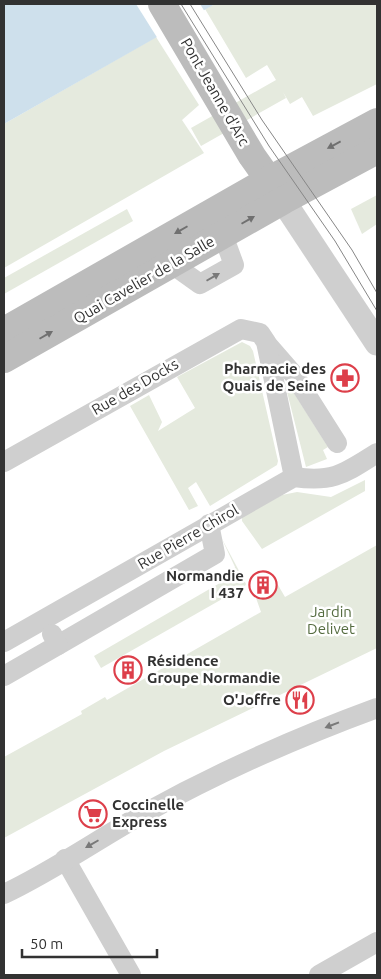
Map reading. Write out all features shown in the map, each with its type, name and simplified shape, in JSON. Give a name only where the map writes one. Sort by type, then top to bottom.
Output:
[{"type":"main road","name":"Pont Jeanne d'Arc","points":[[162,4],[252,156],[277,190]]},
{"type":"main road","points":[[277,190],[377,122]]},
{"type":"main road","points":[[277,190],[377,150]]},
{"type":"main road","name":"Quai Cavelier de la Salle","points":[[4,359],[223,235],[277,190]]},
{"type":"main road","name":"Quai Cavelier de la Salle","points":[[4,330],[277,190]]},
{"type":"street","points":[[277,190],[377,343]]},
{"type":"street","name":"Rue des Docks","points":[[4,462],[228,334],[241,329],[260,333],[294,375],[337,443]]},
{"type":"street","points":[[266,342],[294,477],[315,480],[331,478],[346,472],[377,452]]},
{"type":"street","name":"Rue Pierre Chirol","points":[[4,642],[208,524],[294,477]]},
{"type":"street","points":[[4,676],[215,554],[208,524]]},
{"type":"street","points":[[44,620],[58,645]]},
{"type":"street","points":[[4,894],[42,875],[146,812],[200,784],[317,731],[377,708]]},
{"type":"street","points":[[66,859],[131,975]]},
{"type":"street","points":[[319,975],[377,942]]},
{"type":"green space","points":[[215,4],[377,4],[377,84],[313,116],[302,97],[290,104],[283,92],[286,98],[201,146],[191,128],[276,80],[267,65],[246,78],[205,9]]},
{"type":"green space","points":[[156,37],[199,105],[182,120],[204,153],[4,268],[4,124]]},
{"type":"green space","points":[[377,195],[377,224],[362,234],[351,209]]},
{"type":"green space","points":[[127,209],[133,221],[4,294],[4,278]]},
{"type":"green space","points":[[242,342],[250,346],[253,351],[278,461],[277,465],[210,506],[196,482],[188,488],[198,506],[189,510],[130,406],[149,395],[162,422],[158,431],[195,408],[177,377]]},
{"type":"green space","points":[[287,382],[328,447],[323,450],[327,459],[306,467],[285,384]]},
{"type":"green space","points":[[365,480],[365,491],[262,549],[242,521],[242,517],[282,495],[297,492],[331,497]]},
{"type":"green space","points":[[221,537],[246,584],[245,586],[101,668],[94,656],[232,576],[235,567]]},
{"type":"green space","name":"Jardin Delivet","points":[[377,545],[377,648],[164,751],[4,838],[4,757],[82,714],[81,711],[105,697],[107,700],[261,612],[256,598],[278,585],[285,597]]},
{"type":"water","points":[[4,4],[215,4],[4,124]]},
{"type":"pier","points":[[136,4],[200,4],[205,12],[158,39]]},
{"type":"tram line","points":[[181,4],[269,146],[335,241],[377,311]]},
{"type":"tram line","points":[[190,4],[262,120],[352,250],[377,293]]},
{"type":"place","name":"Pharmacie des Quais de Seine","points":[[345,378]]},
{"type":"place","name":"Normandie I 437","points":[[263,585]]},
{"type":"place","name":"Résidence Groupe Normandie","points":[[128,670]]},
{"type":"place","name":"O'Joffre","points":[[300,700]]},
{"type":"place","name":"Coccinelle Express","points":[[93,814]]}]
